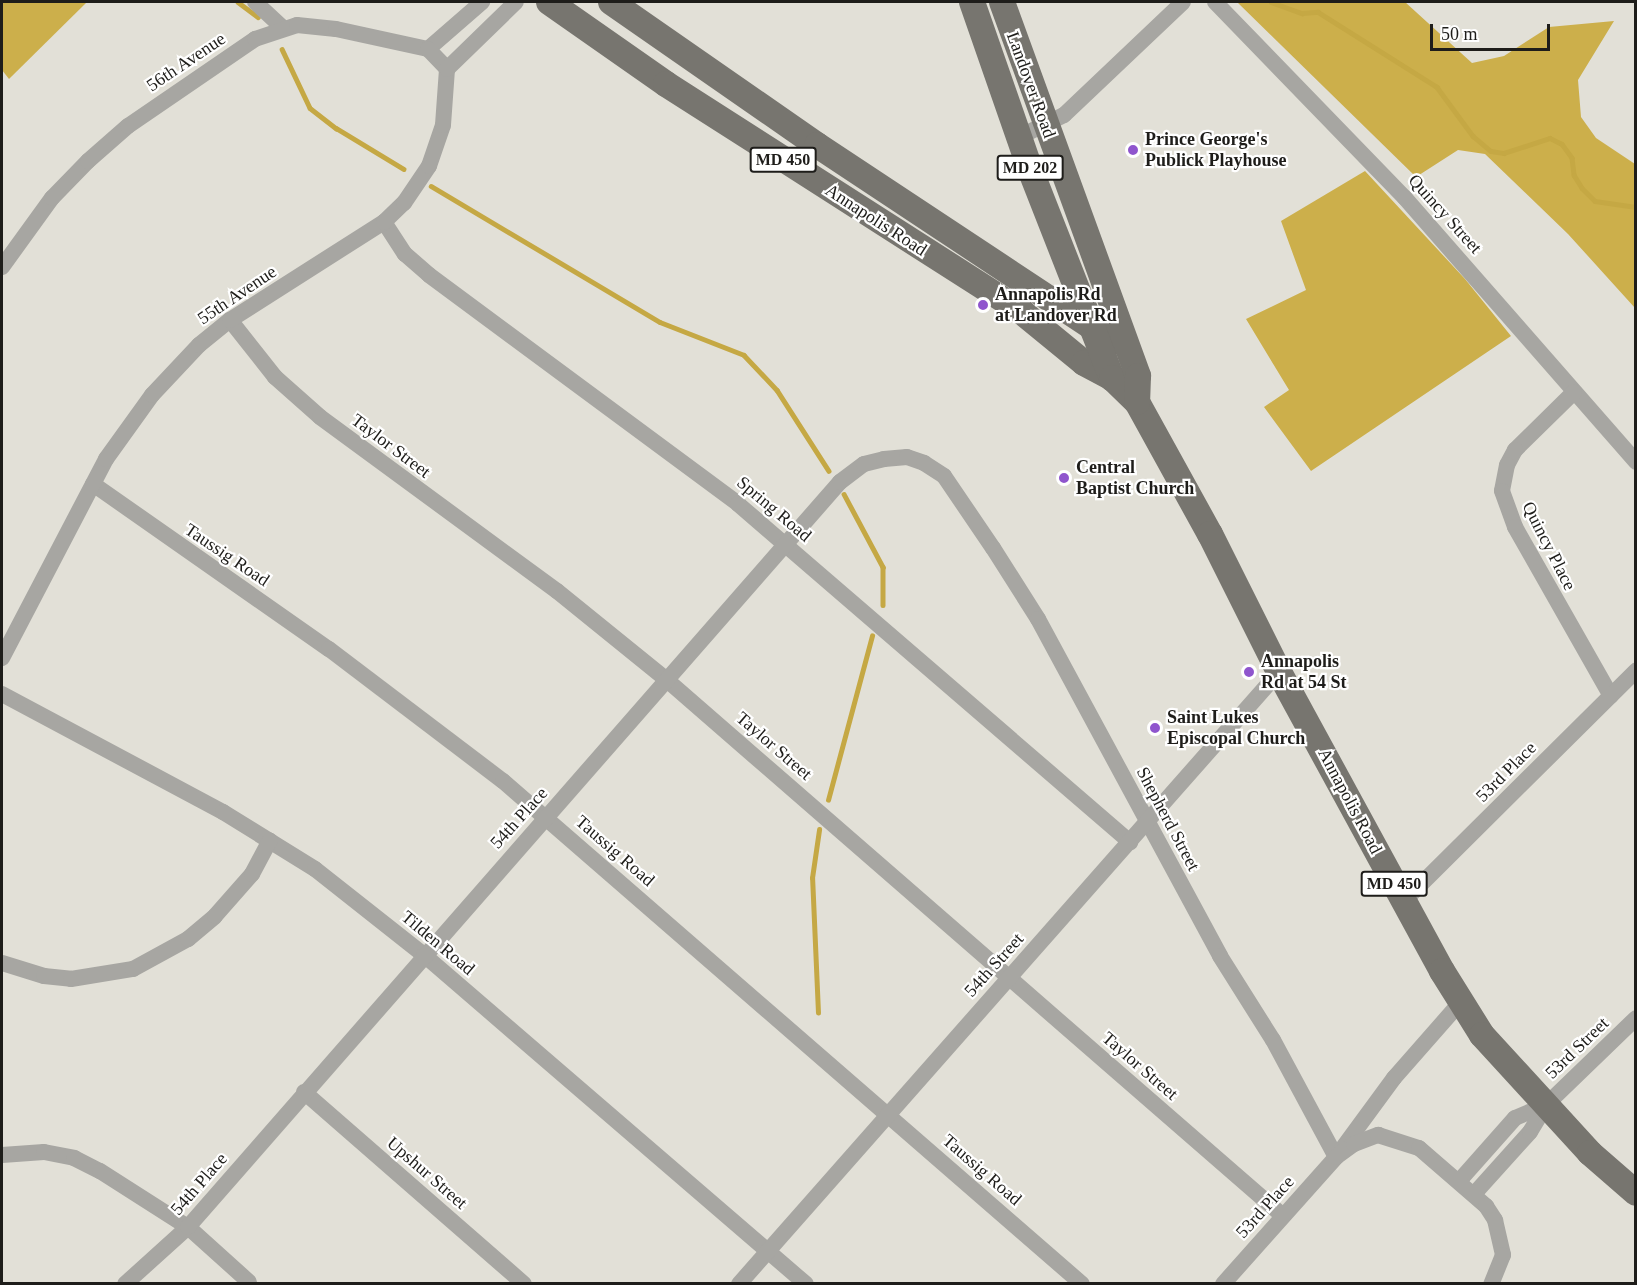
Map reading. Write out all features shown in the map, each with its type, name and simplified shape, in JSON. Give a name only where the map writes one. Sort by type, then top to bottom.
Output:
[{"type":"main road","name":"Annapolis Road","points":[[549,2],[676,91],[1022,312],[1084,363],[1112,378]]},
{"type":"main road","name":"Annapolis Road","points":[[611,2],[817,145],[1096,330],[1125,344]]},
{"type":"main road","name":"Landover Road","points":[[972,2],[1018,138],[1066,264],[1096,330],[1112,378],[1137,402]]},
{"type":"main road","name":"Landover Road","points":[[1002,2],[1138,376],[1137,402]]},
{"type":"main road","points":[[1037,290],[1055,278],[1066,264]]},
{"type":"main road","name":"Annapolis Road","points":[[1137,402],[1210,534],[1278,672],[1460,1003],[1482,1035],[1546,1105],[1635,1193]]},
{"type":"street","points":[[255,2],[283,28]]},
{"type":"street","points":[[482,2],[428,48],[447,69],[516,2]]},
{"type":"street","points":[[1018,138],[1046,127],[1089,94],[1183,2]]},
{"type":"street","name":"Quincy Street","points":[[1215,2],[1405,198],[1635,462]]},
{"type":"street","name":"56th Avenue","points":[[2,267],[52,198],[128,126],[255,39],[297,25],[336,29],[428,48]]},
{"type":"street","name":"55th Avenue","points":[[2,658],[93,484],[127,427],[152,395],[199,345],[230,320],[384,222],[404,203],[429,166],[443,125],[447,69]]},
{"type":"street","name":"Spring Road","points":[[384,222],[405,254],[429,275],[674,453],[786,543],[1130,842]]},
{"type":"street","name":"Taylor Street","points":[[230,320],[275,377],[320,417],[557,591],[668,681],[1283,1216]]},
{"type":"street","name":"Quincy Place","points":[[1574,392],[1515,450],[1507,465],[1503,491],[1515,527],[1611,696]]},
{"type":"street","name":"54th Place","points":[[125,1284],[188,1227],[424,954],[668,681],[840,482],[864,464],[907,457],[924,463],[944,476],[961,502]]},
{"type":"street","name":"Taussig Road","points":[[93,484],[372,680],[546,816],[1082,1284]]},
{"type":"street","name":"Shepherd Street","points":[[961,502],[1038,619],[1148,822],[1336,1157]]},
{"type":"street","name":"53rd Place","points":[[1404,901],[1635,671]]},
{"type":"street","name":"54th Street","points":[[738,1284],[1278,672]]},
{"type":"street","name":"Tilden Road","points":[[2,694],[270,840],[315,869],[424,954],[806,1284]]},
{"type":"street","points":[[2,963],[44,976],[71,979],[105,976],[133,969],[188,939],[215,916],[252,874],[270,840]]},
{"type":"street","name":"53rd Place","points":[[1223,1284],[1336,1157],[1394,1078],[1460,1003]]},
{"type":"street","name":"53rd Street","points":[[1546,1105],[1635,1018]]},
{"type":"street","name":"Upshur Street","points":[[304,1092],[524,1284]]},
{"type":"street","points":[[1460,1180],[1515,1118],[1546,1105]]},
{"type":"street","points":[[1475,1193],[1530,1132],[1546,1105]]},
{"type":"street","name":"53rd Place","points":[[1336,1157],[1367,1137],[1391,1137],[1419,1148],[1460,1180],[1475,1193],[1496,1220],[1503,1255],[1491,1284]]},
{"type":"street","points":[[2,1155],[44,1152],[74,1158],[100,1171],[188,1227],[249,1282]]},
{"type":"shaded area","points":[[2,2],[87,2],[9,79],[2,70]]},
{"type":"shaded area","points":[[1237,2],[1405,2],[1472,63],[1504,56],[1549,27],[1614,21],[1578,80],[1581,117],[1596,138],[1635,164],[1635,308],[1568,234],[1485,154],[1458,150],[1416,177]]},
{"type":"shaded area","points":[[1365,171],[1465,279],[1511,336],[1311,471],[1264,407],[1289,390],[1246,319],[1306,290],[1281,221]]},
{"type":"waterway","points":[[238,2],[258,17]]},
{"type":"waterway","points":[[1271,2],[1302,13],[1318,12],[1437,87],[1473,136],[1491,151],[1504,153],[1550,138],[1562,144],[1572,158],[1574,175],[1582,188],[1595,201],[1636,207]]},
{"type":"waterway","points":[[282,49],[310,108],[336,128],[404,169]]},
{"type":"waterway","points":[[431,186],[660,322],[744,355],[777,390],[829,471]]},
{"type":"waterway","points":[[844,494],[883,567],[883,605]]},
{"type":"waterway","points":[[828,800],[872,636]]},
{"type":"waterway","points":[[818,1013],[812,878],[819,830]]},
{"type":"place","name":"Prince George's Publick Playhouse","points":[[1133,150]]},
{"type":"place","name":"Annapolis Rd at Landover Rd","points":[[983,305]]},
{"type":"place","name":"Central Baptist Church","points":[[1064,478]]},
{"type":"place","name":"Annapolis Rd at 54 St","points":[[1249,672]]},
{"type":"place","name":"Saint Lukes Episcopal Church","points":[[1155,728]]}]
